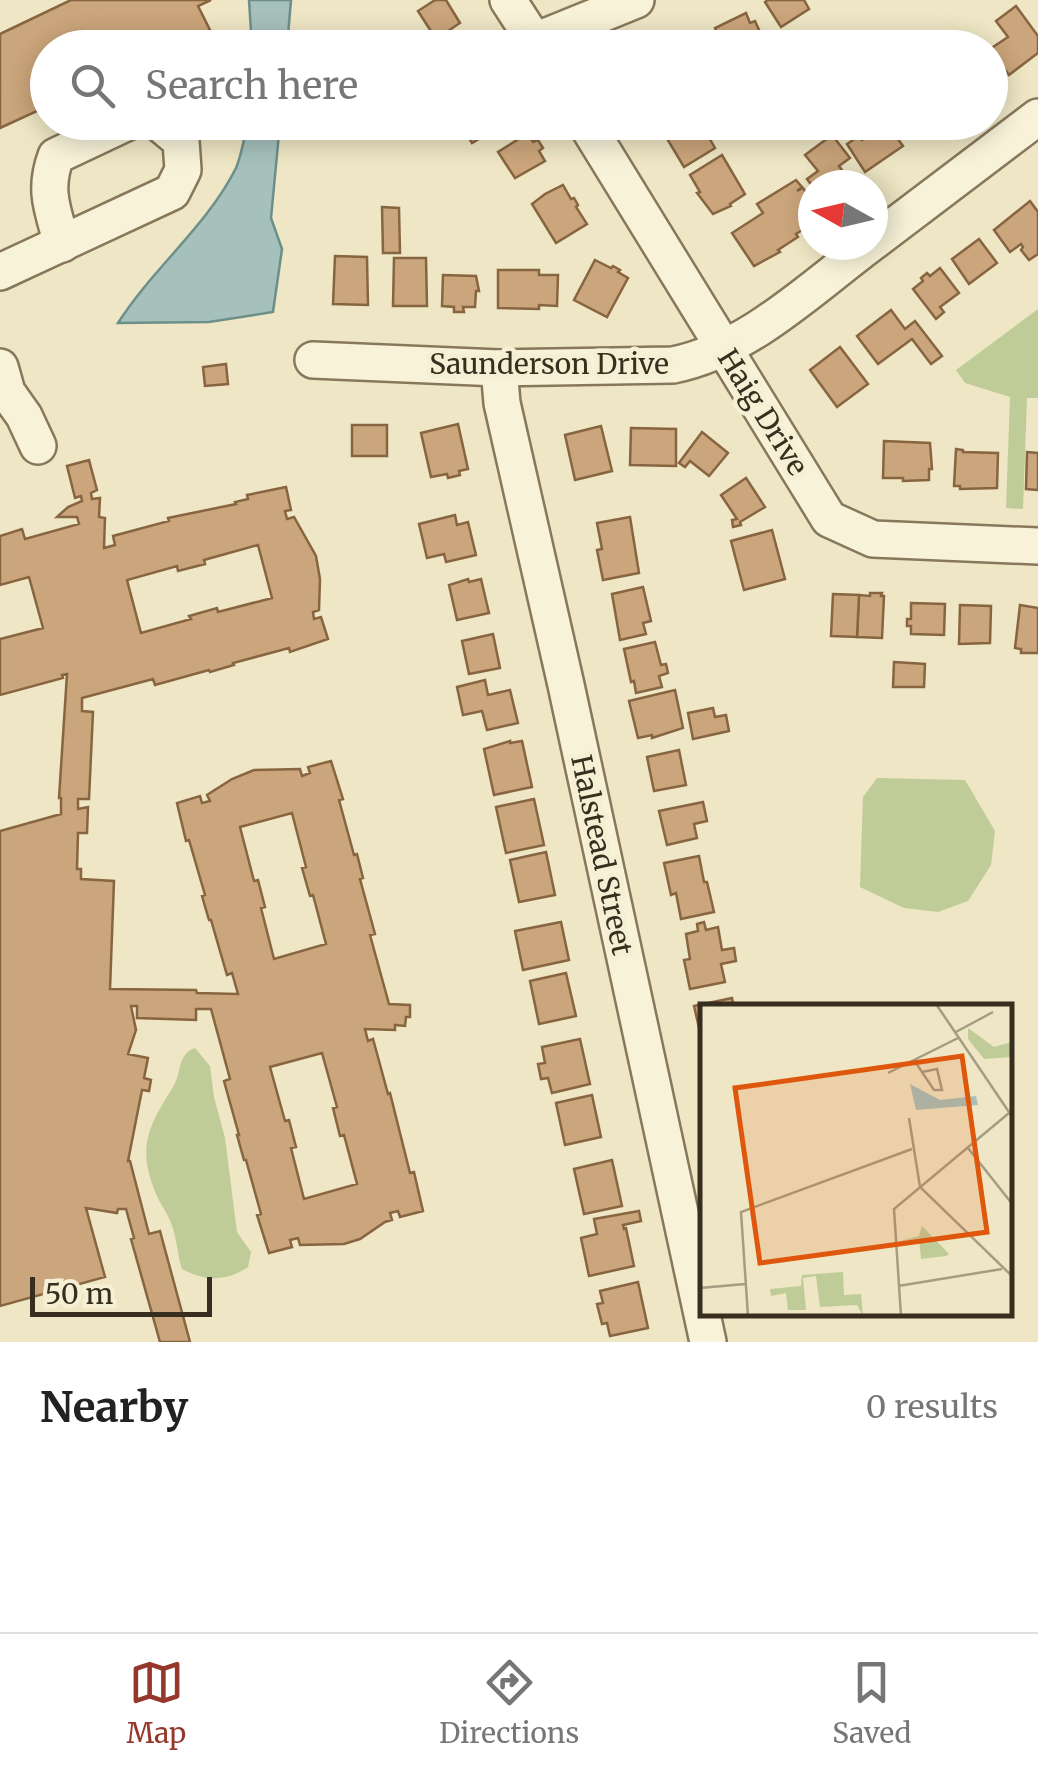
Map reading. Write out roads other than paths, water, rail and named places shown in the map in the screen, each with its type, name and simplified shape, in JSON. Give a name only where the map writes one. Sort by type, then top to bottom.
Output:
[{"type":"street","points":[[508,0],[528,30]]},
{"type":"street","points":[[568,30],[636,0]]},
{"type":"street","name":"Saunderson Drive","points":[[1008,140],[1038,117]]},
{"type":"street","points":[[62,244],[48,191],[51,170],[56,156],[90,140]]},
{"type":"street","points":[[0,272],[172,192],[183,170],[180,140]]},
{"type":"street","name":"Haig Drive","points":[[595,140],[712,354],[830,519],[873,539],[1038,546]]},
{"type":"street","name":"Saunderson Drive","points":[[888,230],[1008,140]]},
{"type":"street","name":"Saunderson Drive","points":[[313,360],[499,368],[673,365],[712,354],[752,333],[849,260]]},
{"type":"street","name":"Halstead Street","points":[[499,368],[502,404],[700,1305]]},
{"type":"street","points":[[3,379],[38,446]]},
{"type":"street","name":"Halstead Street","points":[[703,1317],[708,1342]]},
{"type":"water","points":[[249,0],[291,0],[288,30],[251,30]]},
{"type":"water","points":[[244,140],[278,140],[271,218],[282,249],[273,312],[209,322],[118,323],[210,209],[238,163]]}]
